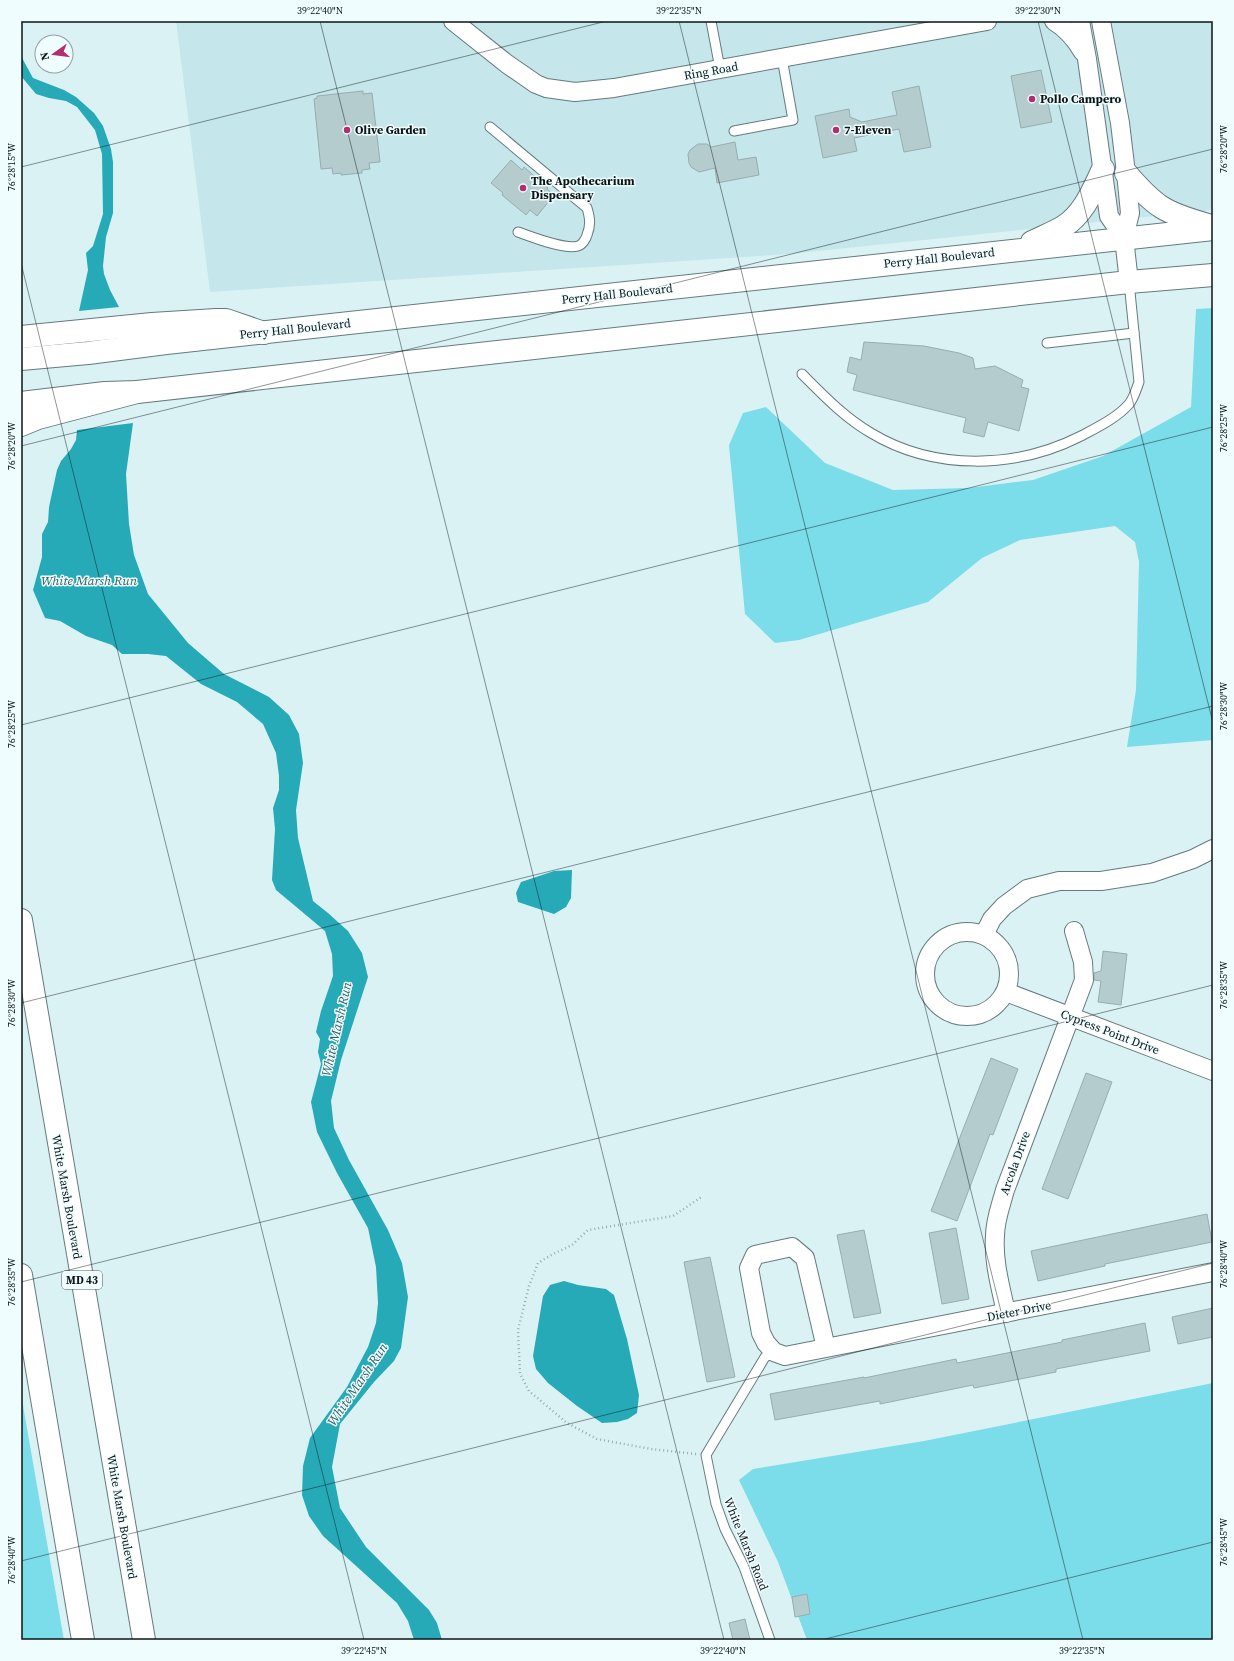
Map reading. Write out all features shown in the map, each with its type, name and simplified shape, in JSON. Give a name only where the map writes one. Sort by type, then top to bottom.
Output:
[{"type":"main road","points":[[1016,249],[1063,227],[1075,217],[1084,207],[1102,168]]},
{"type":"main road","points":[[1126,172],[1145,195],[1162,208],[1180,217],[1213,227]]},
{"type":"main road","name":"Perry Hall Boulevard","points":[[21,359],[88,353],[166,343],[1213,227]]},
{"type":"main road","points":[[21,403],[105,393],[137,392],[1129,282],[1213,275]]},
{"type":"main road","points":[[21,337],[152,324],[216,320],[226,320],[264,333]]},
{"type":"main road","points":[[21,425],[38,418],[137,392]]},
{"type":"main road","name":"White Marsh Boulevard","points":[[21,920],[144,1640]]},
{"type":"main road","points":[[21,1275],[83,1640]]},
{"type":"street","name":"Ring Road","points":[[454,21],[521,74],[536,84],[558,90],[575,92],[614,88],[988,21]]},
{"type":"street","points":[[1054,21],[1064,27],[1076,39],[1087,59]]},
{"type":"street","points":[[1080,21],[1087,59],[1109,216],[1124,238]]},
{"type":"street","points":[[1101,21],[1120,123],[1126,172],[1130,213],[1124,238],[1129,282]]},
{"type":"street","points":[[984,935],[992,919],[1004,906],[1027,889],[1059,881],[1100,881],[1152,873],[1213,849]]},
{"type":"street","points":[[970,932],[984,935],[996,943],[1004,954],[1009,967],[1009,980],[1006,992],[997,1005],[986,1013],[972,1017],[959,1016],[946,1012],[935,1003],[928,990],[925,974],[926,962],[933,949],[943,939],[956,933],[970,932]]},
{"type":"street","name":"Arcola Drive","points":[[1006,1313],[999,1280],[994,1236],[998,1213],[1005,1190],[1084,980],[1083,962],[1074,932]]},
{"type":"street","name":"Cypress Point Drive","points":[[1006,992],[1213,1070]]},
{"type":"street","points":[[774,1352],[766,1343],[761,1333],[749,1268],[755,1255],[792,1247],[805,1258],[826,1348]]},
{"type":"street","name":"Dieter Drive","points":[[774,1352],[785,1356],[1213,1272]]},
{"type":"lane","points":[[711,21],[720,69]]},
{"type":"lane","points":[[734,131],[793,120],[782,58]]},
{"type":"lane","points":[[490,127],[587,208],[590,217],[590,228],[586,240],[579,246],[570,247],[540,240],[518,232]]},
{"type":"lane","points":[[802,374],[831,404],[852,420],[872,434],[897,446],[922,454],[946,459],[971,461],[1020,457],[1069,442],[1095,428],[1128,405],[1135,394],[1139,382],[1129,282]]},
{"type":"lane","points":[[1047,343],[1134,333]]},
{"type":"lane","points":[[706,1455],[765,1358],[774,1352]]},
{"type":"lane","name":"White Marsh Road","points":[[706,1455],[716,1504],[725,1528],[744,1567],[770,1640]]},
{"type":"path","points":[[703,1196],[673,1216],[588,1230],[572,1245],[538,1263],[518,1330],[520,1374],[529,1391],[567,1423],[597,1439],[650,1449],[706,1455]]},
{"type":"shaded area","points":[[176,21],[1213,21],[1213,210],[789,254],[210,292]]},
{"type":"shaded area","points":[[1213,308],[1213,740],[1127,747],[1136,690],[1139,562],[1135,542],[1115,526],[1020,540],[982,558],[928,602],[799,640],[775,643],[745,614],[729,445],[743,413],[766,407],[825,463],[893,490],[968,488],[1033,480],[1103,456],[1191,407],[1196,309]]},
{"type":"shaded area","points":[[1213,1383],[1213,1640],[807,1640],[778,1562],[739,1480],[753,1469],[924,1441]]},
{"type":"shaded area","points":[[21,1394],[64,1640],[21,1640]]},
{"type":"water","points":[[21,56],[33,78],[64,90],[76,97],[94,113],[103,126],[111,149],[113,162],[113,213],[106,237],[103,266],[104,274],[110,290],[119,307],[79,311],[88,270],[86,253],[93,246],[103,214],[102,154],[95,130],[77,107],[66,101],[36,94],[21,76]]},
{"type":"water","name":"White Marsh Run","points":[[133,423],[126,474],[129,524],[134,555],[148,594],[188,643],[224,674],[269,697],[289,715],[299,734],[303,763],[296,810],[298,838],[313,901],[348,931],[362,953],[368,977],[341,1060],[331,1101],[334,1128],[349,1160],[388,1230],[402,1263],[408,1297],[401,1348],[394,1361],[374,1382],[340,1424],[332,1467],[340,1508],[366,1547],[429,1610],[437,1623],[442,1640],[414,1640],[408,1621],[397,1603],[323,1536],[309,1516],[302,1495],[303,1466],[310,1438],[347,1387],[368,1347],[376,1323],[378,1303],[376,1267],[368,1228],[337,1173],[317,1132],[311,1102],[321,1064],[318,1052],[320,1039],[316,1032],[321,1011],[333,976],[332,954],[325,931],[276,890],[272,880],[275,829],[273,808],[279,790],[276,753],[263,724],[237,702],[201,684],[166,656],[122,654],[112,645],[86,636],[60,621],[45,618],[33,590],[42,557],[42,534],[48,522],[49,507],[57,470],[61,461],[76,440],[77,430]]},
{"type":"water","points":[[572,870],[571,898],[566,907],[554,914],[518,902],[516,893],[521,882],[554,871]]},
{"type":"water","points":[[564,1281],[578,1285],[606,1289],[614,1295],[627,1339],[639,1395],[637,1413],[628,1419],[617,1422],[602,1423],[577,1406],[548,1383],[536,1369],[533,1356],[543,1296],[550,1285]]},
{"type":"building","name":"Pollo Campero","points":[[1041,70],[1052,122],[1021,128],[1011,76]]},
{"type":"building","points":[[919,86],[931,147],[904,152],[899,129],[854,138],[857,151],[823,158],[815,116],[849,109],[850,117],[862,122],[897,115],[892,92]]},
{"type":"building","name":"Olive Garden","points":[[363,91],[363,94],[372,93],[380,162],[369,163],[370,169],[362,170],[362,173],[341,175],[341,173],[333,174],[332,168],[321,169],[314,99],[317,98],[317,96]]},
{"type":"building","points":[[735,142],[738,160],[756,157],[759,175],[717,183],[715,168],[699,172],[691,167],[688,154],[690,150],[698,144],[707,144],[711,147]]},
{"type":"building","name":"The Apothecarium Dispensary","points":[[511,160],[522,170],[524,167],[554,195],[537,216],[530,210],[526,215],[502,195],[503,193],[491,183]]},
{"type":"building","points":[[864,342],[924,346],[959,353],[973,358],[975,369],[995,366],[1023,380],[1021,387],[1029,389],[1019,431],[988,422],[984,437],[963,432],[966,418],[853,390],[857,375],[847,372],[850,357],[861,360]]},
{"type":"building","points":[[1103,951],[1127,954],[1121,1005],[1098,1002],[1101,981],[1094,980],[1094,973],[1101,971]]},
{"type":"building","points":[[991,1058],[1018,1069],[993,1135],[990,1134],[957,1221],[931,1211]]},
{"type":"building","points":[[1086,1073],[1112,1082],[1068,1199],[1042,1189]]},
{"type":"building","points":[[1207,1214],[1212,1242],[1105,1264],[1105,1266],[1038,1281],[1031,1251]]},
{"type":"building","points":[[956,1228],[969,1299],[942,1304],[929,1233]]},
{"type":"building","points":[[864,1230],[881,1313],[854,1318],[837,1235]]},
{"type":"building","points":[[710,1257],[735,1377],[707,1382],[684,1262]]},
{"type":"building","points":[[1213,1308],[1213,1337],[1178,1344],[1172,1317]]},
{"type":"building","points":[[1145,1323],[1150,1351],[1056,1369],[1056,1372],[974,1388],[973,1385],[880,1404],[880,1401],[775,1420],[770,1394],[864,1378],[956,1359],[957,1363],[1062,1342],[1062,1340]]},
{"type":"building","points":[[807,1594],[810,1614],[795,1617],[792,1597]]},
{"type":"building","points":[[745,1619],[750,1640],[733,1640],[729,1623]]},
{"type":"place","name":"Pollo Campero","points":[[1032,99]]},
{"type":"place","name":"Olive Garden","points":[[347,130]]},
{"type":"place","name":"7-Eleven","points":[[836,130]]},
{"type":"place","name":"The Apothecarium Dispensary","points":[[523,188]]}]
